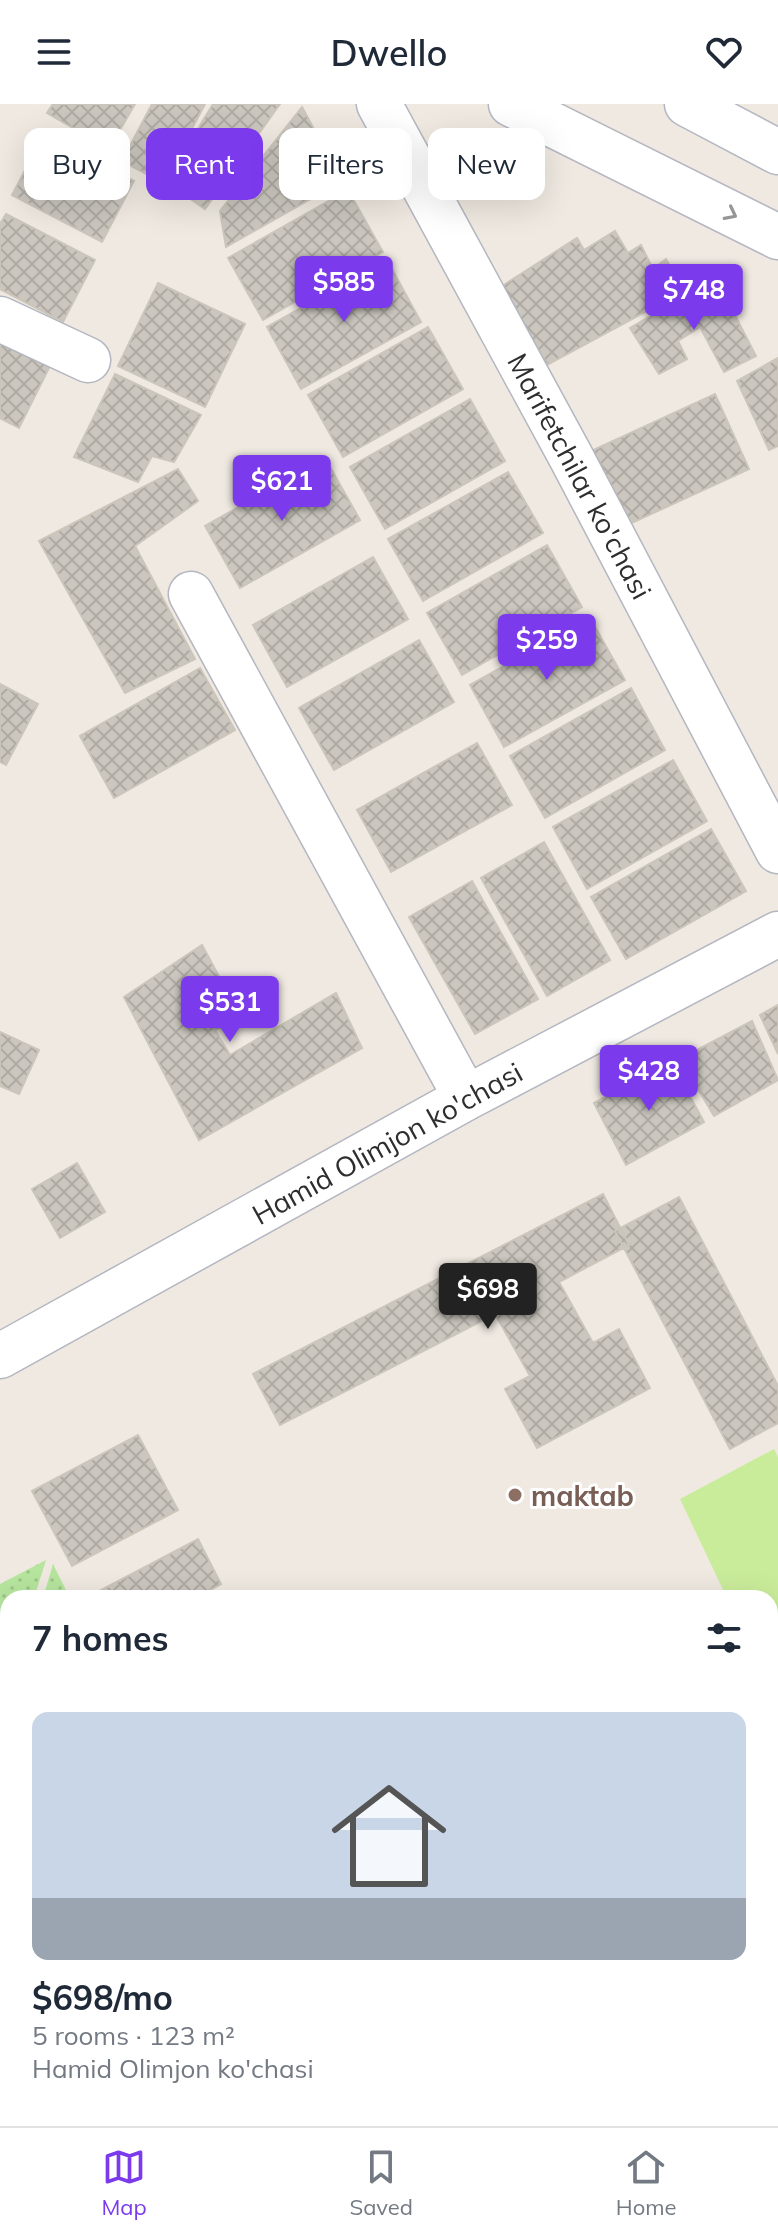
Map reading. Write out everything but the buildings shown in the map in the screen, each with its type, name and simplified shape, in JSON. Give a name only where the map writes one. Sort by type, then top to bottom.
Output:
[{"type":"street","name":"Marifetchilar ko'chasi","points":[[379,104],[571,457],[778,851]]},
{"type":"street","points":[[511,104],[778,237]]},
{"type":"street","points":[[687,104],[778,152]]},
{"type":"street","points":[[0,319],[88,360]]},
{"type":"street","points":[[191,594],[466,1098]]},
{"type":"street","name":"Hamid Olimjon ko'chasi","points":[[0,1356],[466,1098],[778,934]]},
{"type":"green space","points":[[774,1449],[778,1457],[778,1590],[723,1590],[680,1499]]},
{"type":"green space","points":[[46,1560],[37,1590],[0,1590],[0,1584]]},
{"type":"green space","points":[[53,1564],[66,1590],[45,1590]]},
{"type":"place","name":"maktab","points":[[515,1495]]}]
